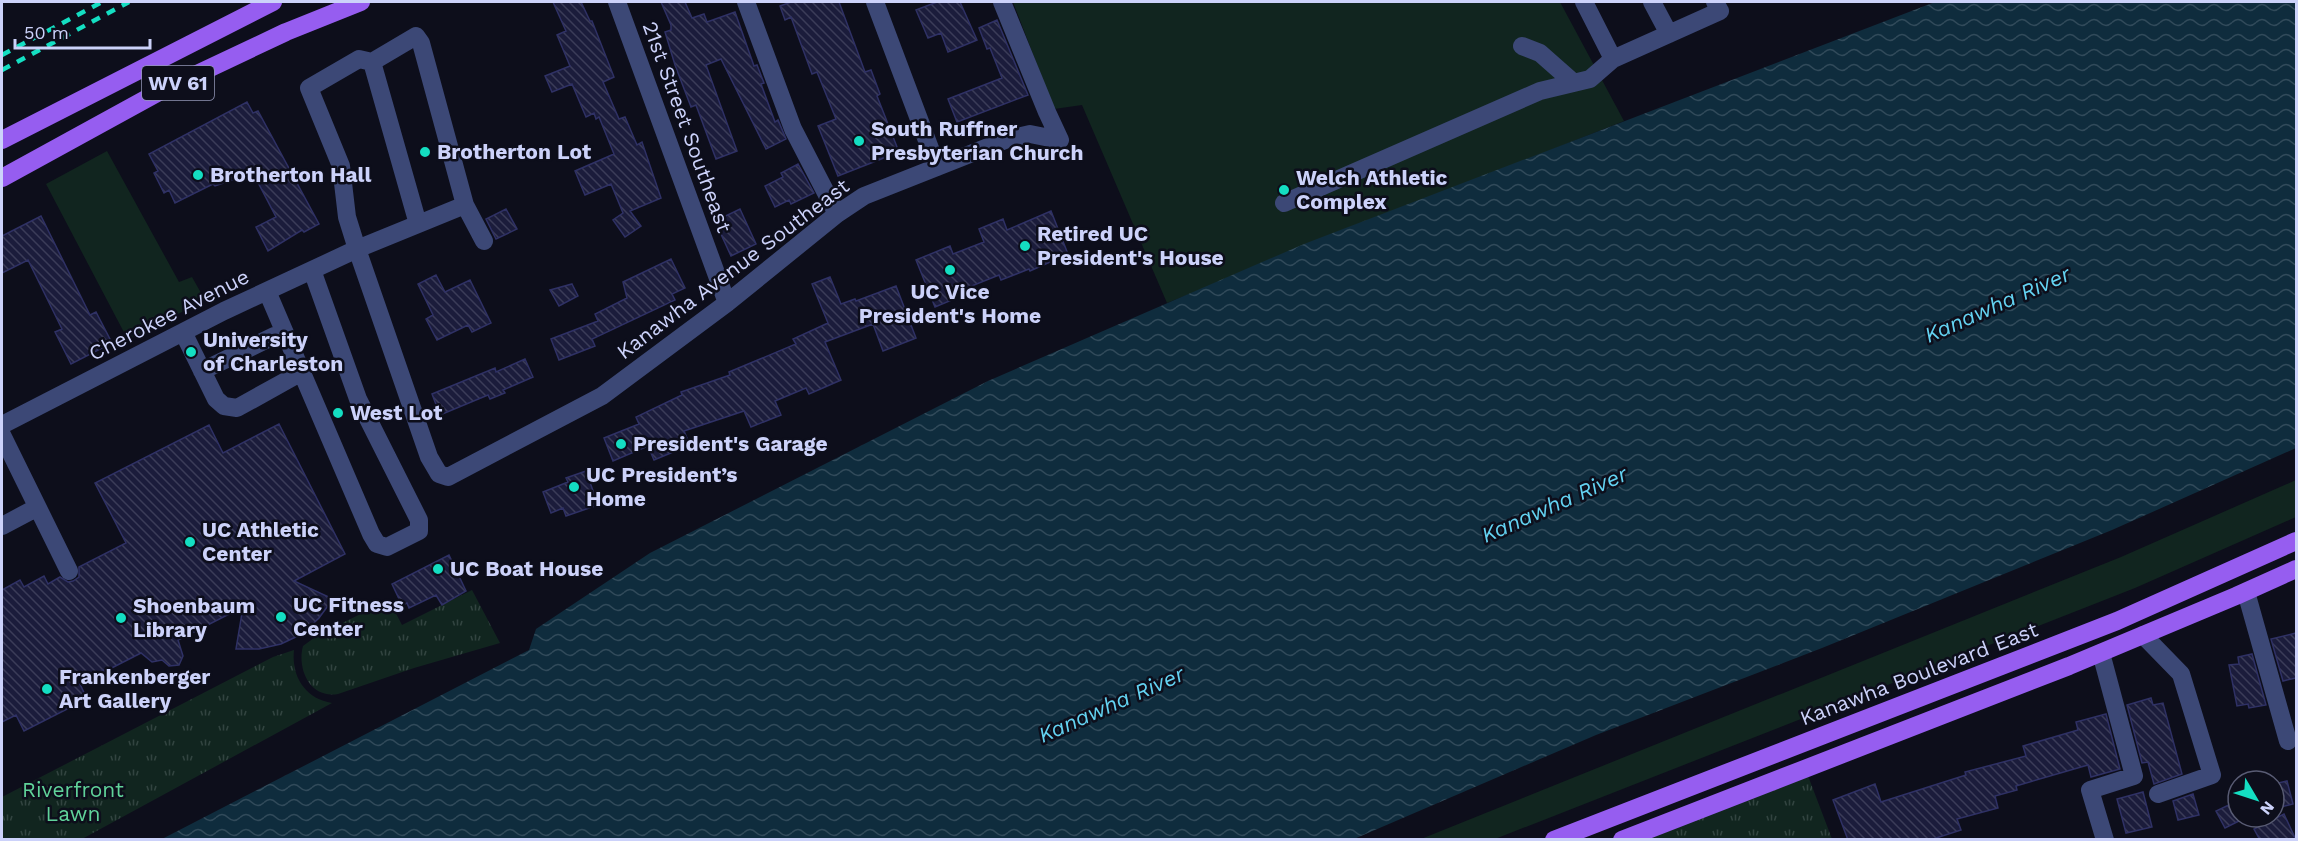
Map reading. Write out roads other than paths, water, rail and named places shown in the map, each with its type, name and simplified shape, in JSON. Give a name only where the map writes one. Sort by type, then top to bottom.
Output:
[{"type":"main road","name":"WV 61","points":[[2,140],[273,2]]},
{"type":"main road","name":"WV 61","points":[[2,178],[157,93],[286,32],[361,2]]},
{"type":"main road","name":"Kanawha Boulevard East","points":[[1554,840],[2065,641],[2149,607],[2296,540]]},
{"type":"main road","points":[[1622,840],[2101,653],[2296,570]]},
{"type":"street","name":"21st Street Southeast","points":[[617,2],[727,303]]},
{"type":"street","points":[[746,2],[793,129],[837,214]]},
{"type":"street","points":[[875,2],[937,167]]},
{"type":"street","name":"Kanawha Avenue Southeast","points":[[357,249],[429,458],[439,474],[448,477],[602,396],[727,303],[837,214],[864,196],[1019,137],[1030,134],[1060,140],[1002,2]]},
{"type":"street","points":[[1584,2],[1613,59]]},
{"type":"street","points":[[1652,2],[1668,34]]},
{"type":"street","points":[[1284,203],[1540,91],[1590,79],[1613,59],[1720,11],[1715,2]]},
{"type":"street","points":[[357,249],[347,217],[341,166],[309,88],[359,59],[372,62],[416,36],[421,43],[465,205],[484,241]]},
{"type":"street","points":[[1522,46],[1540,53],[1574,82]]},
{"type":"street","points":[[372,62],[418,224]]},
{"type":"street","name":"Cherokee Avenue","points":[[2,424],[267,291],[357,249],[465,205]]},
{"type":"street","points":[[267,291],[371,534],[377,544],[387,547],[419,531],[419,520],[358,399],[312,270]]},
{"type":"street","points":[[183,332],[216,399],[230,409],[237,408],[293,377]]},
{"type":"street","points":[[202,371],[274,336]]},
{"type":"street","points":[[2,435],[69,571]]},
{"type":"street","points":[[2,526],[36,508]]},
{"type":"street","points":[[2244,593],[2283,741]]},
{"type":"street","points":[[2143,635],[2181,674],[2212,775],[2158,794]]},
{"type":"street","points":[[2065,641],[2075,663]]},
{"type":"street","points":[[2101,653],[2134,776],[2090,790],[2105,840]]},
{"type":"water","name":"Kanawha River","points":[[1935,2],[2296,2],[2296,448],[2112,530],[1822,648],[1596,735],[1354,839],[162,839],[529,650],[536,629],[650,553],[988,381],[1304,244]]},
{"type":"railway","points":[[2,55],[102,2]]},
{"type":"railway","points":[[2,70],[129,2]]},
{"type":"place","name":"South Ruffner Presbyterian Church","points":[[859,141]]},
{"type":"place","name":"Brotherton Lot","points":[[425,152]]},
{"type":"place","name":"Brotherton Hall","points":[[198,175]]},
{"type":"place","name":"Welch Athletic Complex","points":[[1284,190]]},
{"type":"place","name":"Retired UC President's House","points":[[1025,246]]},
{"type":"place","name":"UC Vice President's Home","points":[[950,270]]},
{"type":"place","name":"University of Charleston","points":[[191,352]]},
{"type":"place","name":"West Lot","points":[[338,413]]},
{"type":"place","name":"President's Garage","points":[[621,444]]},
{"type":"place","name":"UC President’s Home","points":[[574,487]]},
{"type":"place","name":"UC Athletic Center","points":[[190,542]]},
{"type":"place","name":"UC Boat House","points":[[438,569]]},
{"type":"place","name":"UC Fitness Center","points":[[281,617]]},
{"type":"place","name":"Shoenbaum Library","points":[[121,618]]},
{"type":"place","name":"Frankenberger Art Gallery","points":[[47,689]]},
{"type":"park label","name":"Riverfront Lawn","points":[[73,802]]}]
